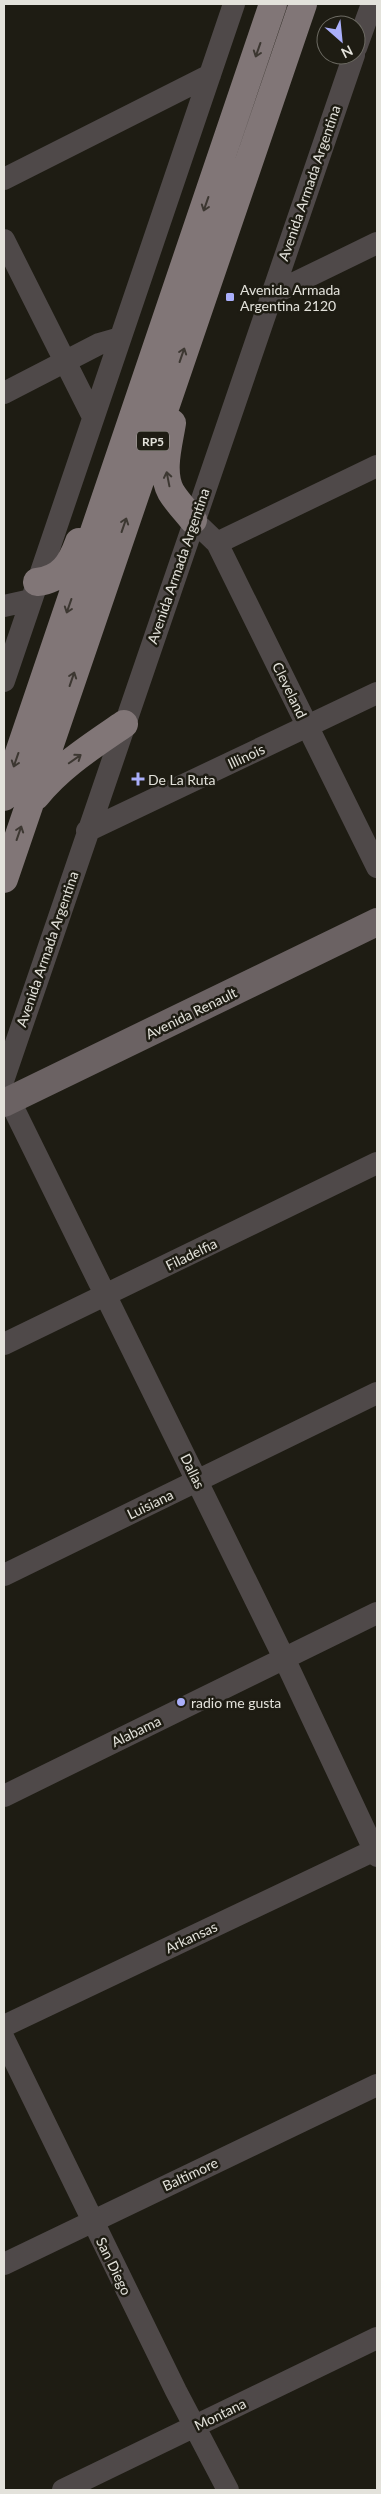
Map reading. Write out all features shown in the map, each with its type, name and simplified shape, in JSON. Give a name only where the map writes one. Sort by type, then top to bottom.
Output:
[{"type":"main road","name":"RP5","points":[[4,879],[16,801],[133,420],[273,4]]},
{"type":"main road","name":"RP5","points":[[16,801],[173,381],[303,4]]},
{"type":"main road","points":[[265,110],[297,65],[319,4]]},
{"type":"main road","points":[[173,381],[173,412],[166,464],[167,478],[171,491],[194,520]]},
{"type":"main road","points":[[34,591],[64,571],[72,559],[106,468],[133,420]]},
{"type":"main road","points":[[16,801],[124,724]]},
{"type":"street","points":[[4,681],[234,4]]},
{"type":"street","points":[[366,20],[372,4]]},
{"type":"street","name":"Avenida Armada Argentina","points":[[5,1093],[87,831],[350,65]]},
{"type":"street","points":[[4,179],[210,75]]},
{"type":"street","points":[[4,240],[93,417]]},
{"type":"street","points":[[270,295],[377,243]]},
{"type":"street","points":[[4,393],[99,344],[120,338]]},
{"type":"street","points":[[218,542],[377,466]]},
{"type":"street","name":"Cleveland","points":[[194,520],[218,542],[377,867]]},
{"type":"street","points":[[4,606],[34,591]]},
{"type":"street","name":"Illinois","points":[[87,831],[377,693]]},
{"type":"street","name":"Avenida Renault","points":[[5,1093],[377,922]]},
{"type":"street","name":"Dallas","points":[[5,1093],[198,1481],[376,1852]]},
{"type":"street","name":"Filadelfia","points":[[4,1344],[377,1163]]},
{"type":"street","name":"Luisiana","points":[[4,1575],[377,1393]]},
{"type":"street","name":"Alabama","points":[[4,1796],[377,1613]]},
{"type":"street","name":"Arkansas","points":[[4,2026],[376,1852]]},
{"type":"street","name":"San Diego","points":[[4,2039],[92,2221],[228,2490]]},
{"type":"street","name":"Baltimore","points":[[4,2264],[377,2085]]},
{"type":"street","name":"Montana","points":[[63,2490],[377,2338]]},
{"type":"place","name":"Avenida Armada Argentina 2120","points":[[230,297]]},
{"type":"place","name":"De La Ruta","points":[[138,779]]},
{"type":"place","name":"radio me gusta","points":[[181,1702]]}]
